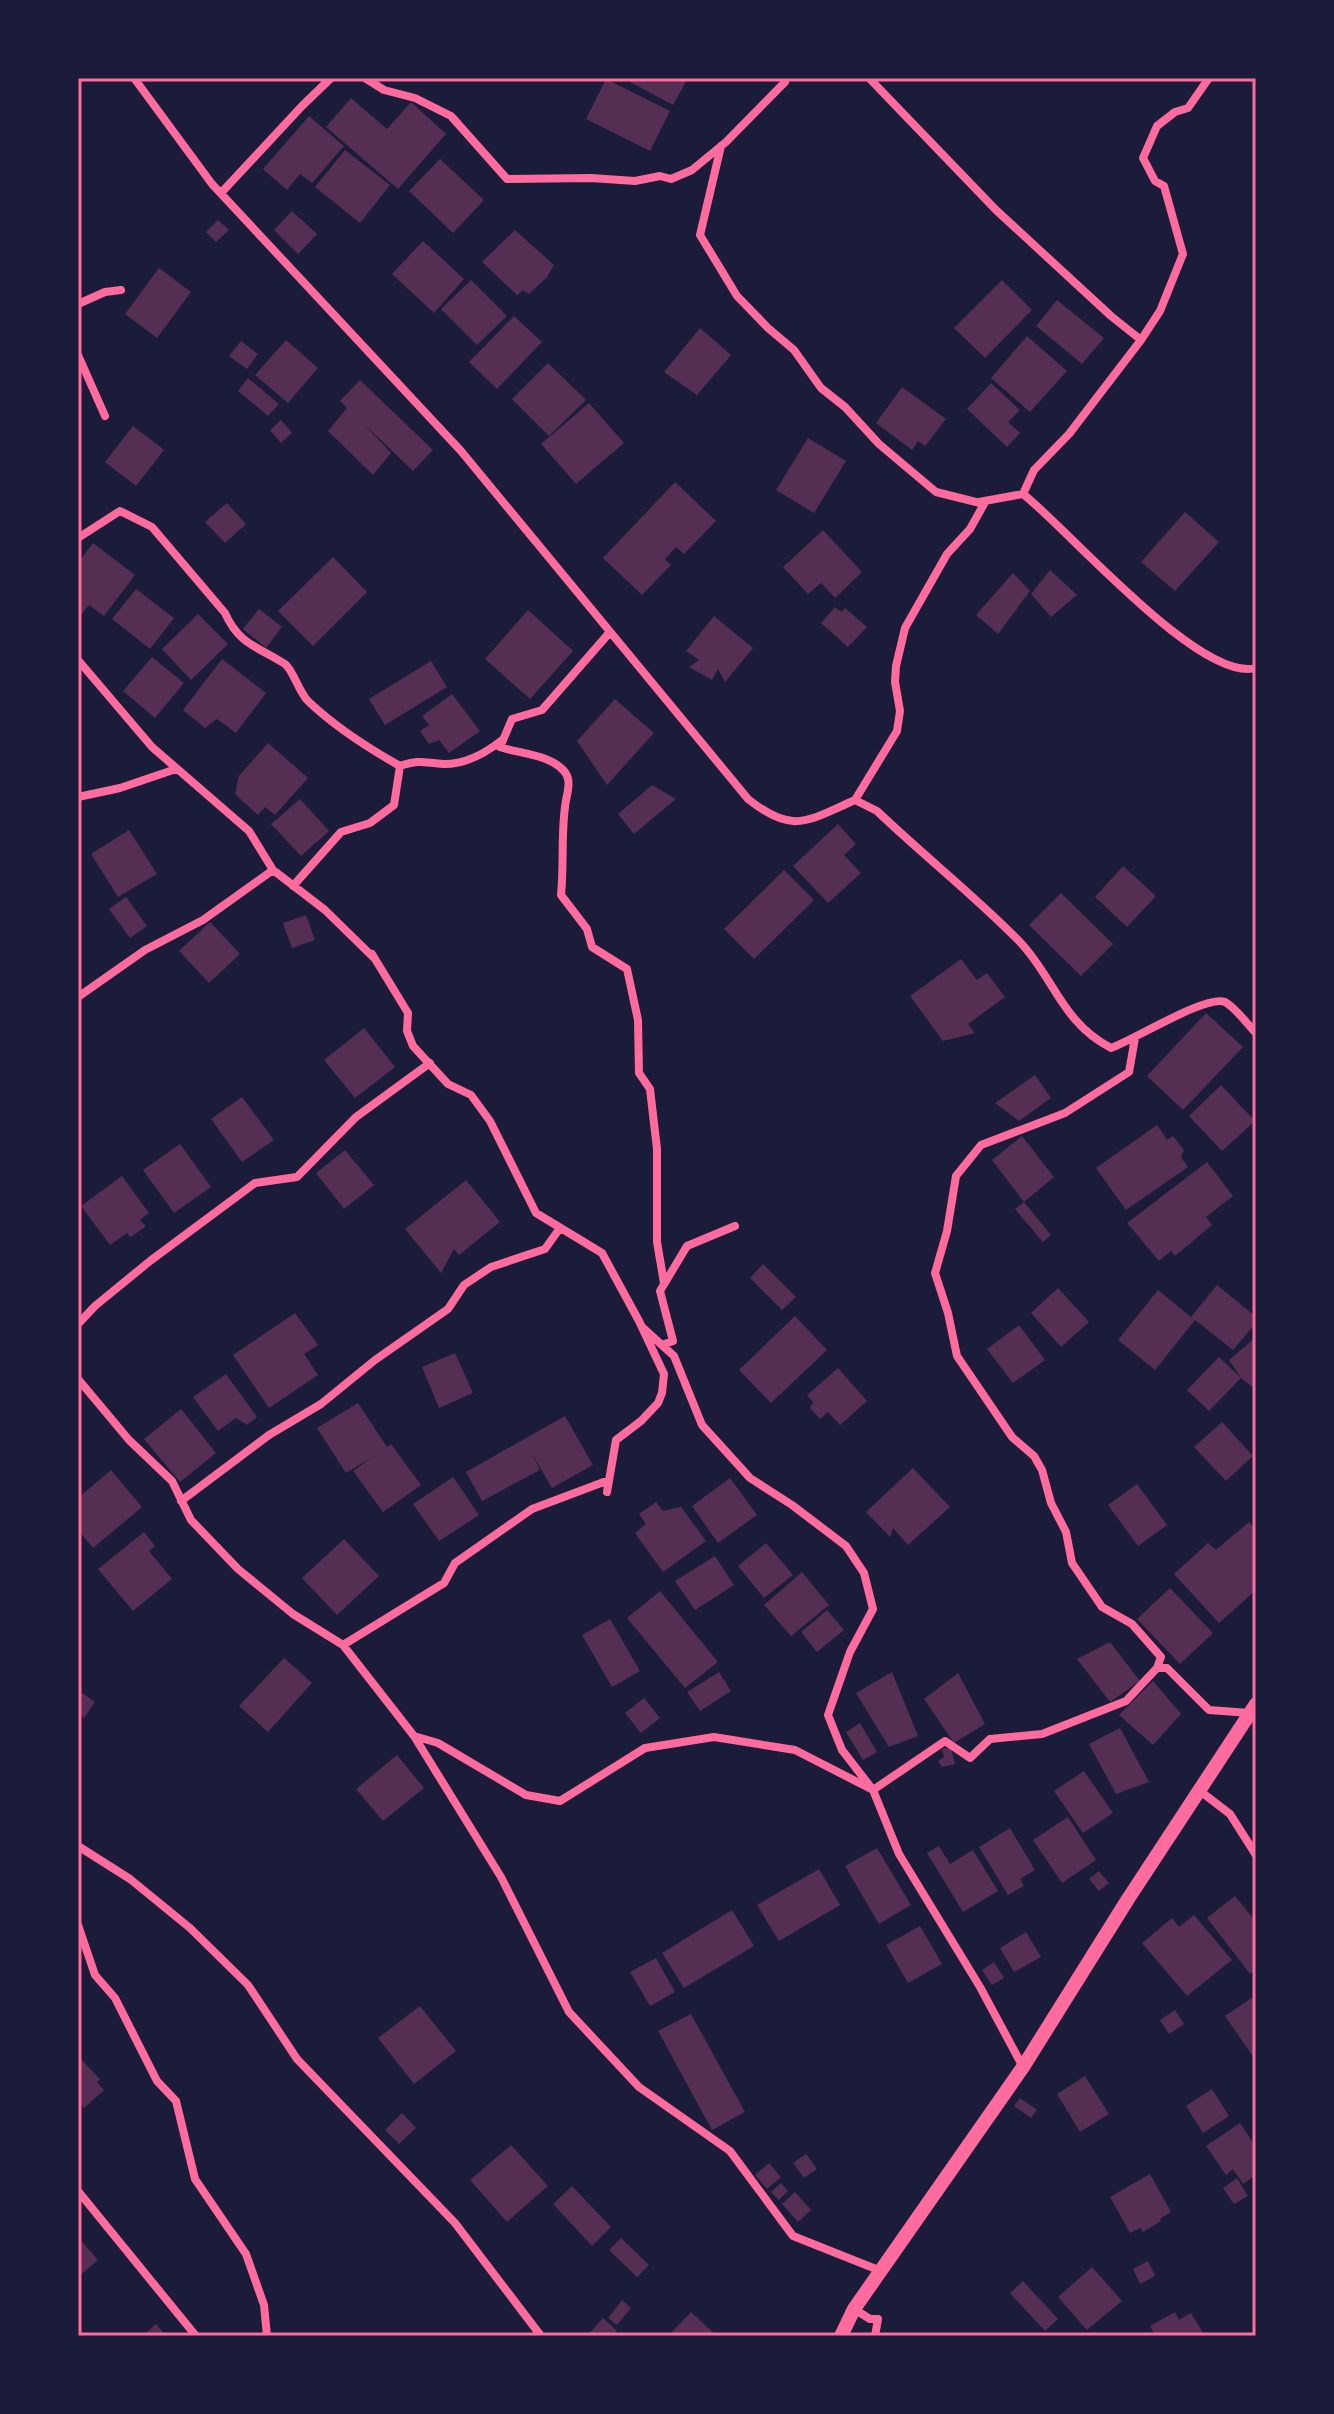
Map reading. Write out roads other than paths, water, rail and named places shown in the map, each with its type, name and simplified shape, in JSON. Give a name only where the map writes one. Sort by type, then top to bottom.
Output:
[{"type":"street","points":[[134,78],[221,193],[461,451],[728,777],[769,816],[800,823],[855,800],[897,731],[900,711],[895,682],[896,666],[905,628],[947,554],[970,529],[984,504],[936,492],[879,444],[845,407],[821,388],[794,350],[737,296],[700,235],[721,146]]},
{"type":"street","points":[[221,193],[331,78]]},
{"type":"street","points":[[365,78],[384,90],[415,98],[451,116],[507,179],[635,181],[660,176],[671,179],[692,170],[721,146],[784,79]]},
{"type":"street","points":[[869,78],[996,210],[1141,340]]},
{"type":"street","points":[[1023,494],[1034,470],[1069,434],[1160,311],[1183,254],[1164,186],[1155,181],[1143,158],[1157,126],[1175,112],[1188,108],[1209,78]]},
{"type":"street","points":[[78,304],[105,292],[121,290]]},
{"type":"street","points":[[78,355],[105,416]]},
{"type":"street","points":[[978,502],[1023,494]]},
{"type":"street","points":[[1023,494],[1111,580],[1213,660],[1247,671],[1256,668]]},
{"type":"street","points":[[78,538],[120,511],[152,527],[248,645],[288,666],[307,700],[363,744],[400,766],[418,760],[447,764],[486,754],[504,738]]},
{"type":"street","points":[[610,632],[542,710],[512,719],[500,747],[549,760],[563,770],[569,780],[562,837],[564,869],[561,895],[587,929],[592,947],[627,969],[638,1020],[639,1073],[650,1089],[657,1149],[657,1242],[664,1283]]},
{"type":"street","points":[[78,660],[152,747],[249,831],[273,870],[325,910],[374,957],[408,1013],[407,1031],[413,1046],[448,1084],[471,1095],[490,1121],[536,1213],[602,1253],[664,1374],[658,1403],[616,1440],[607,1492]]},
{"type":"street","points":[[293,886],[341,832],[370,823],[394,805],[400,766]]},
{"type":"street","points":[[78,797],[120,788],[176,769]]},
{"type":"street","points":[[855,800],[877,811],[1021,943],[1073,1018],[1090,1037],[1111,1048],[1210,1000],[1225,1002],[1256,1033]]},
{"type":"street","points":[[78,997],[145,950],[203,920],[273,870]]},
{"type":"street","points":[[873,1790],[945,1741],[970,1758],[990,1739],[1042,1734],[1126,1701],[1157,1668],[1161,1657],[1132,1624],[1102,1607],[1072,1563],[1066,1532],[1051,1503],[1038,1463],[1012,1437],[957,1356],[935,1273],[947,1231],[956,1176],[981,1145],[1065,1113],[1129,1072],[1135,1038]]},
{"type":"street","points":[[78,1324],[150,1261],[255,1183],[297,1177],[356,1117],[430,1063]]},
{"type":"street","points":[[662,1345],[673,1341],[660,1291],[664,1283],[687,1246],[735,1226]]},
{"type":"street","points":[[181,1501],[269,1435],[321,1404],[375,1360],[448,1309],[464,1285],[491,1267],[545,1249],[560,1228]]},
{"type":"street","points":[[642,1327],[674,1356],[702,1425],[750,1478],[846,1546],[864,1573],[873,1609],[850,1652],[828,1715],[842,1750],[873,1790],[899,1854],[980,1987],[1023,2067]]},
{"type":"street","points":[[78,1379],[129,1440],[172,1481],[191,1520],[238,1569],[293,1614],[343,1645],[414,1736],[501,1877],[569,2012],[639,2087],[730,2151],[793,2236],[881,2271]]},
{"type":"street","points":[[343,1645],[444,1583],[455,1563],[532,1509],[609,1480]]},
{"type":"street","points":[[1157,1668],[1167,1668],[1209,1710],[1253,1709]]},
{"type":"street","points":[[841,2336],[854,2309],[1023,2067],[1128,1899],[1253,1709]]},
{"type":"street","points":[[414,1736],[438,1743],[526,1795],[560,1801],[645,1748],[714,1737],[795,1750],[873,1790]]},
{"type":"street","points":[[1200,1791],[1230,1814],[1256,1855]]},
{"type":"street","points":[[78,1846],[154,1898],[190,1928],[248,1985],[297,2059],[455,2223],[541,2336]]},
{"type":"street","points":[[78,1925],[95,1975],[115,1998],[157,2081],[176,2101],[195,2179],[246,2254],[264,2305],[267,2336]]},
{"type":"street","points":[[78,2191],[196,2336]]},
{"type":"street","points":[[854,2309],[870,2319],[878,2319],[875,2336]]}]
